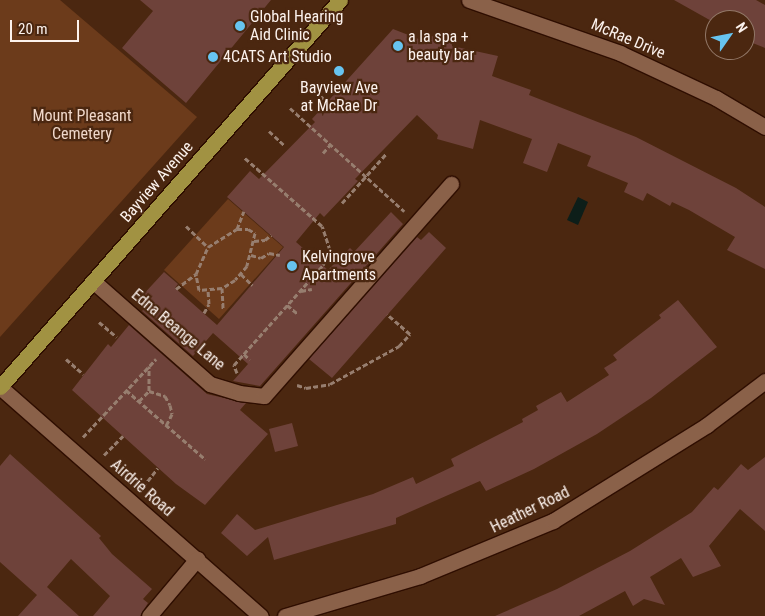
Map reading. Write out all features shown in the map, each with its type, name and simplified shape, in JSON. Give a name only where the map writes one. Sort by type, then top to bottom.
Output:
[{"type":"main road","name":"Bayview Avenue","points":[[0,387],[340,0]]},
{"type":"street","name":"McRae Drive","points":[[470,0],[620,52],[716,98],[765,127]]},
{"type":"street","name":"Edna Beange Lane","points":[[94,281],[210,384],[239,393],[264,396],[451,184]]},
{"type":"street","name":"Heather Road","points":[[285,616],[420,576],[553,521],[707,425],[765,381]]},
{"type":"street","name":"Airdrie Road","points":[[0,387],[261,616]]},
{"type":"street","points":[[148,616],[197,559]]},
{"type":"path","points":[[310,86],[326,100]]},
{"type":"path","points":[[290,108],[417,222]]},
{"type":"path","points":[[269,131],[285,146]]},
{"type":"path","points":[[323,153],[330,145]]},
{"type":"path","points":[[342,203],[386,154]]},
{"type":"path","points":[[245,158],[322,226],[330,250],[339,257]]},
{"type":"path","points":[[237,229],[244,211]]},
{"type":"path","points":[[186,226],[208,246]]},
{"type":"path","points":[[237,229],[252,230],[254,241],[251,255],[241,274],[222,288],[202,292],[196,287],[196,274],[208,246],[237,229]]},
{"type":"path","points":[[254,241],[265,240],[271,235]]},
{"type":"path","points":[[239,393],[234,365],[323,265],[330,250]]},
{"type":"path","points":[[251,255],[261,258],[269,253],[280,255]]},
{"type":"path","points":[[176,289],[196,274]]},
{"type":"path","points":[[241,274],[252,285]]},
{"type":"path","points":[[222,288],[222,310]]},
{"type":"path","points":[[299,291],[312,289]]},
{"type":"path","points":[[204,313],[209,304],[208,291]]},
{"type":"path","points":[[288,304],[298,314]]},
{"type":"path","points":[[280,376],[306,388],[320,386],[376,360],[410,334],[387,314]]},
{"type":"path","points":[[99,322],[117,337]]},
{"type":"path","points":[[83,437],[149,366],[169,348]]},
{"type":"path","points":[[244,354],[250,360]]},
{"type":"path","points":[[66,360],[83,374]]},
{"type":"path","points":[[139,401],[149,390],[149,366]]},
{"type":"path","points":[[126,390],[205,459]]},
{"type":"path","points":[[149,390],[165,396],[170,405],[172,414],[166,426]]},
{"type":"path","points":[[104,455],[122,436]]},
{"type":"path","points":[[141,488],[158,468]]},
{"type":"green space","name":"Mount Pleasant Cemetery","points":[[0,0],[60,0],[197,117],[0,337]]},
{"type":"green space","points":[[228,199],[283,247],[219,319],[164,270]]},
{"type":"water","points":[[578,197],[588,202],[578,225],[567,220]]},
{"type":"building","points":[[140,0],[271,0],[186,103],[122,48],[153,11]]},
{"type":"building","points":[[674,0],[756,0],[765,5],[765,48],[755,44],[755,10],[705,10],[705,17]]},
{"type":"building","points":[[393,29],[429,43],[431,36],[452,42],[452,46],[498,56],[492,76],[531,90],[529,95],[636,137],[736,188],[765,207],[765,269],[727,250],[735,237],[689,210],[672,202],[670,206],[647,193],[643,201],[624,192],[628,183],[587,166],[591,156],[558,143],[547,172],[523,163],[532,139],[480,120],[473,149],[437,139],[438,135],[417,115],[355,179],[358,181],[324,217],[320,213],[296,242],[328,270],[350,248],[354,252],[391,212],[403,224],[260,386],[233,381],[248,364],[213,333],[193,356],[142,311],[148,304],[141,297],[164,272],[178,284],[175,288],[217,325],[284,247],[227,197],[250,171],[259,179],[315,122],[312,119]]},
{"type":"building","points":[[429,232],[446,248],[332,378],[309,359],[417,237],[421,240]]},
{"type":"building","points":[[678,300],[717,347],[651,398],[597,434],[534,469],[486,491],[480,481],[396,518],[396,524],[274,560],[268,537],[247,556],[221,533],[237,514],[255,530],[373,494],[413,477],[416,484],[454,466],[451,459],[523,422],[522,419],[538,410],[536,406],[561,392],[567,402],[609,375],[604,368],[617,360],[613,355],[661,318],[659,315]]},
{"type":"building","points":[[129,325],[207,394],[246,403],[240,410],[268,434],[205,505],[176,484],[72,390],[108,344],[111,347]]},
{"type":"building","points":[[292,423],[298,446],[275,452],[269,429]]},
{"type":"building","points":[[10,454],[101,536],[99,538],[112,554],[152,589],[143,599],[148,603],[140,616],[93,616],[110,596],[71,559],[47,587],[79,616],[18,616],[37,595],[0,562],[0,466]]},
{"type":"building","points":[[765,457],[765,531],[740,509],[709,546],[721,566],[693,577],[681,558],[650,577],[665,605],[644,599],[633,606],[625,591],[579,616],[495,616],[557,589],[630,551],[692,512],[714,487],[718,490],[741,464],[748,470]]},
{"type":"place","name":"Global Hearing Aid Clinic","points":[[240,26]]},
{"type":"place","name":"a la spa + beauty bar","points":[[398,46]]},
{"type":"place","name":"4CATS Art Studio","points":[[213,57]]},
{"type":"place","name":"Bayview Ave at McRae Dr","points":[[339,71]]},
{"type":"place","name":"Kelvingrove Apartments","points":[[292,266]]}]
